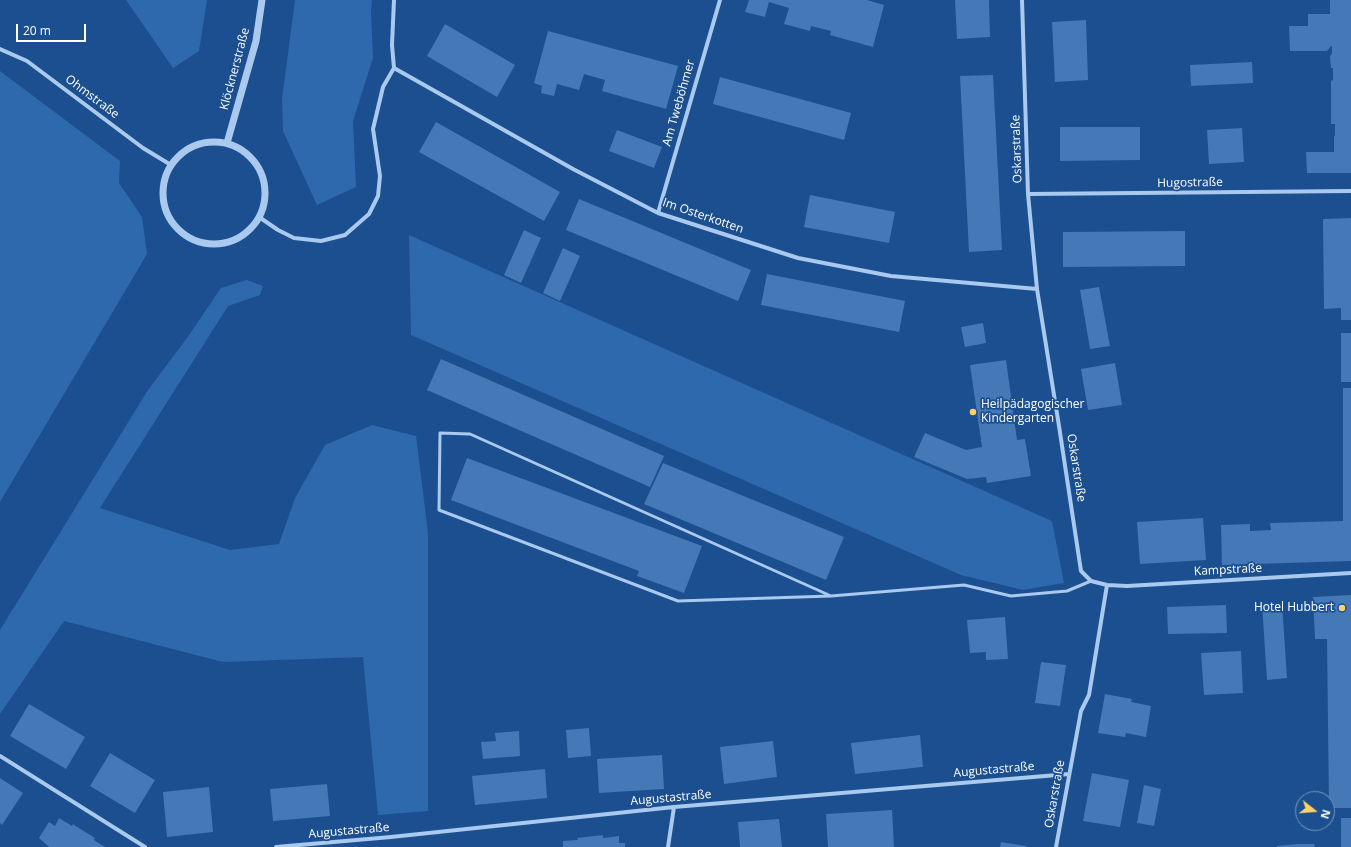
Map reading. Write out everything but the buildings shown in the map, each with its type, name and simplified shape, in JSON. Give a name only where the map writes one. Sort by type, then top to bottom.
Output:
[{"type":"street","name":"Klöcknerstraße","points":[[227,143],[256,41],[262,0]]},
{"type":"street","points":[[259,217],[278,230],[294,238],[321,241],[345,235],[369,214],[378,196],[380,176],[373,128],[383,87],[394,68],[392,45],[394,0]]},
{"type":"street","name":"Am Tweböhmer","points":[[658,212],[720,0]]},
{"type":"street","name":"Oskarstraße","points":[[1022,0],[1028,194],[1037,290],[1060,426],[1082,571],[1091,581]]},
{"type":"street","name":"Ohmstraße","points":[[0,49],[27,61],[143,148],[171,165]]},
{"type":"street","name":"Im Osterkotten","points":[[394,68],[573,169],[658,212],[798,258],[891,276],[1037,290]]},
{"type":"street","points":[[211,142],[227,143],[241,149],[253,159],[261,172],[265,187],[264,202],[259,217],[251,228],[240,237],[227,242],[213,244],[199,242],[187,236],[176,227],[169,216],[164,203],[163,190],[165,177],[171,165],[182,153],[195,145],[211,142]]},
{"type":"street","name":"Hugostraße","points":[[1028,194],[1351,191]]},
{"type":"street","name":"Kampstraße","points":[[1107,585],[1127,586],[1351,573]]},
{"type":"street","points":[[1091,581],[1107,585]]},
{"type":"street","name":"Oskarstraße","points":[[1056,847],[1081,711],[1089,695],[1107,585]]},
{"type":"street","points":[[0,756],[145,847]]},
{"type":"street","name":"Augustastraße","points":[[276,847],[391,838],[674,808],[1069,774]]},
{"type":"street","points":[[668,847],[674,808]]},
{"type":"lane","points":[[831,596],[470,434],[440,433],[439,510],[678,601],[831,596],[964,585],[1011,596],[1066,591],[1091,581]]},
{"type":"shaded area","points":[[126,0],[207,0],[199,51],[173,68]]},
{"type":"shaded area","points":[[295,0],[372,0],[371,12],[373,58],[353,121],[356,187],[317,205],[283,131],[282,99]]},
{"type":"shaded area","points":[[0,71],[120,161],[119,183],[142,217],[147,254],[0,502]]},
{"type":"shaded area","points":[[409,235],[1052,521],[1064,583],[1023,590],[961,575],[411,335]]},
{"type":"shaded area","points":[[247,280],[263,286],[260,295],[228,306],[100,508],[230,550],[279,544],[295,498],[325,445],[372,425],[416,436],[428,533],[428,811],[378,815],[363,657],[223,662],[64,621],[0,714],[0,630],[148,390],[187,338],[221,288]]},
{"type":"place","name":"Heilpädagogischer Kindergarten","points":[[973,412]]},
{"type":"place","name":"Hotel Hubbert","points":[[1342,608]]}]
